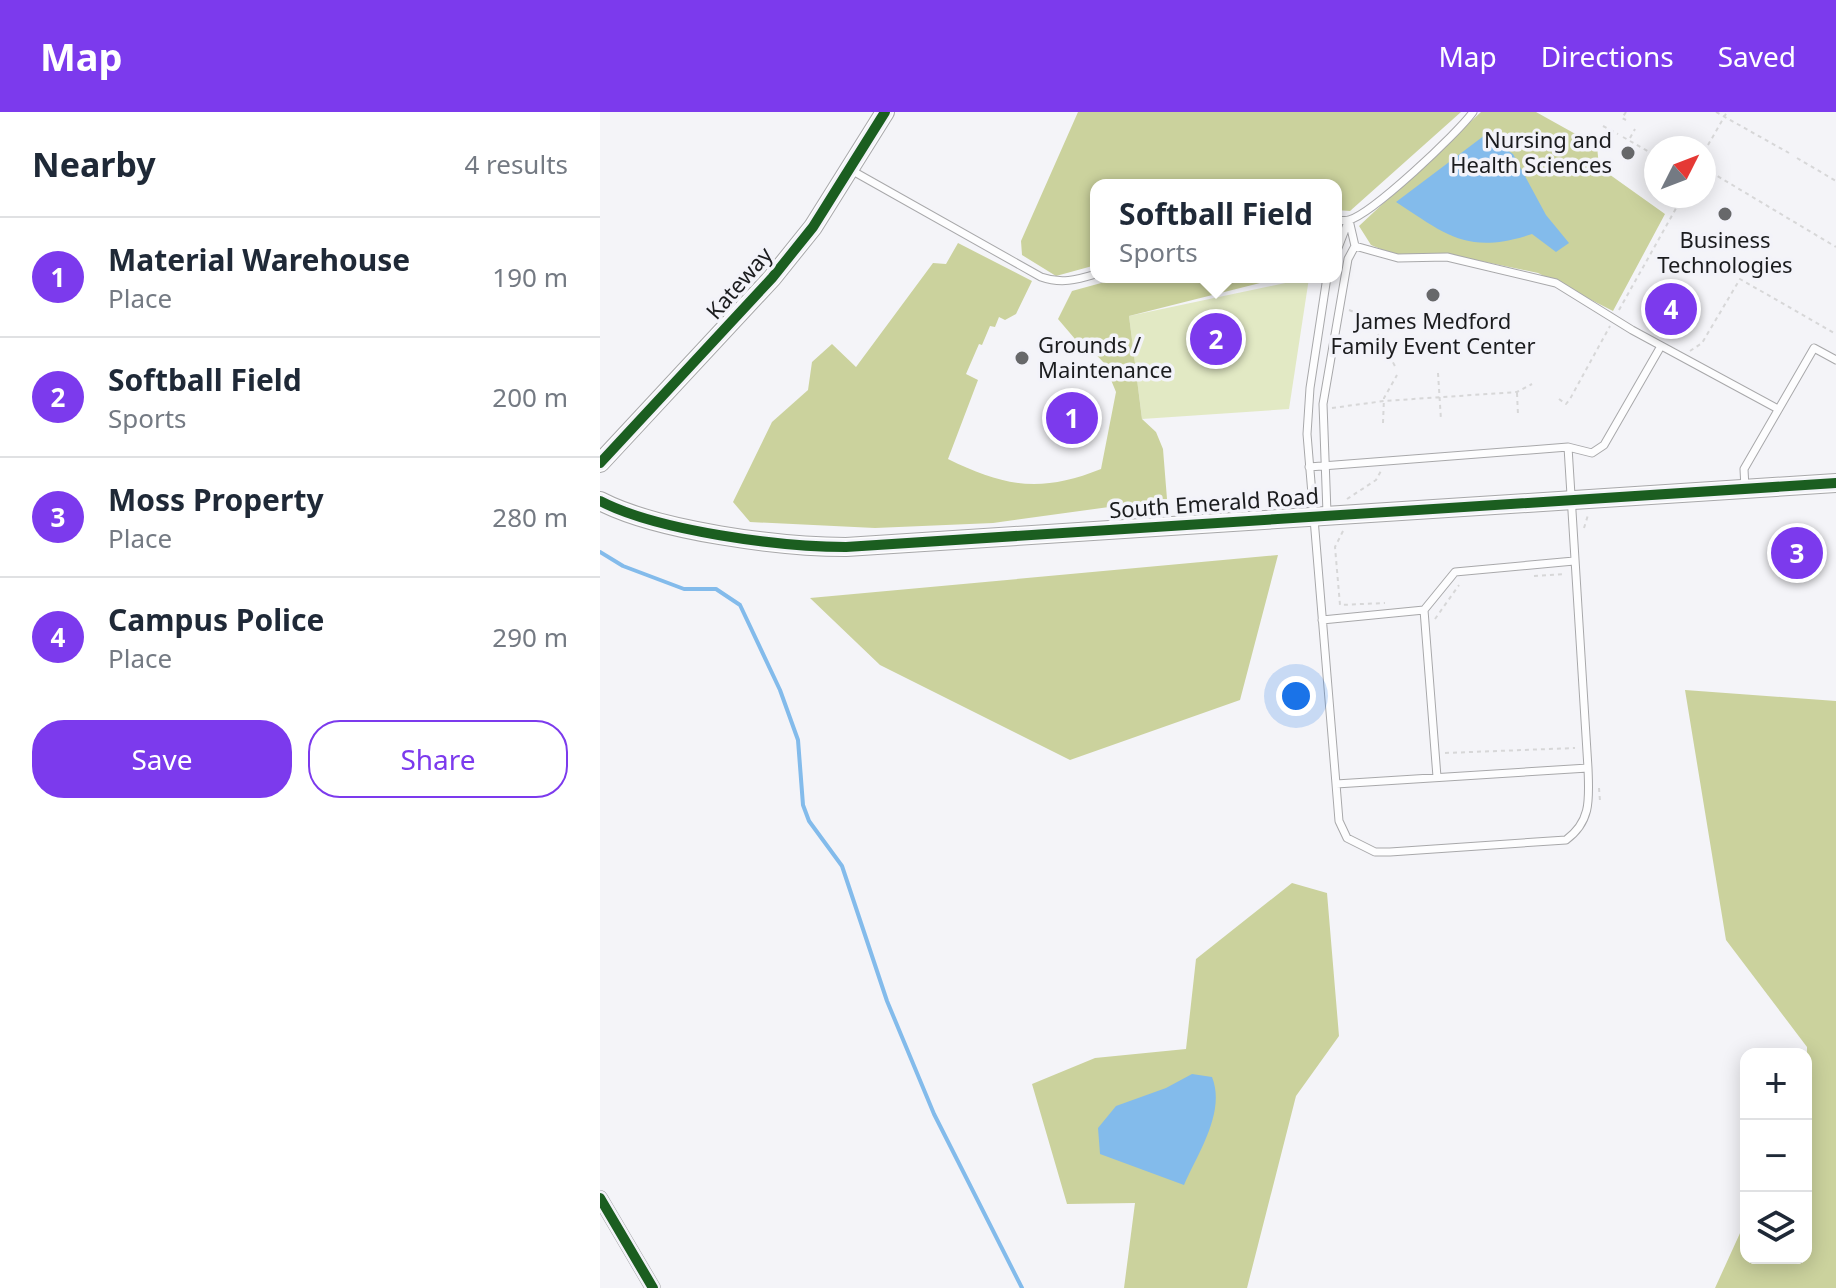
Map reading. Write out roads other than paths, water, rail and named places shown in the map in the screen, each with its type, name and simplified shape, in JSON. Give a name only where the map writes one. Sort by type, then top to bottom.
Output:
[{"type":"street","name":"Kateway","points":[[600,463],[772,278],[851,170],[885,112]]},
{"type":"street","name":"South Emerald Road","points":[[600,501],[669,523],[726,535],[820,547],[1836,483]]},
{"type":"street","points":[[600,1198],[653,1288]]},
{"type":"lane","points":[[1342,238],[1349,220],[1431,156],[1473,112]]},
{"type":"lane","points":[[851,170],[1041,277],[1054,282],[1090,276]]},
{"type":"lane","points":[[1342,220],[1349,220]]},
{"type":"lane","points":[[1349,220],[1355,246],[1348,259],[1323,404],[1323,467],[1328,516],[1322,620],[1339,821],[1347,838],[1375,852],[1566,840],[1577,832],[1587,815],[1588,768],[1568,447]]},
{"type":"lane","points":[[1355,246],[1398,258],[1447,257],[1556,283],[1661,346],[1778,409]]},
{"type":"lane","points":[[1326,283],[1310,388],[1309,467],[1328,516]]},
{"type":"lane","points":[[1309,467],[1568,447],[1592,453],[1604,445],[1661,346]]},
{"type":"lane","points":[[1745,489],[1744,469],[1814,348],[1836,360]]},
{"type":"lane","points":[[1437,777],[1424,610],[1455,572],[1574,561]]},
{"type":"lane","points":[[1322,620],[1424,610]]},
{"type":"lane","points":[[1336,784],[1588,768]]},
{"type":"water","points":[[1485,135],[1513,154],[1546,215],[1569,243],[1556,252],[1532,234],[1491,243],[1460,239],[1396,202]]},
{"type":"water","points":[[1192,1074],[1212,1077],[1216,1104],[1208,1132],[1184,1185],[1100,1154],[1098,1128],[1116,1106],[1166,1088]]},
{"type":"waterway","points":[[600,552],[623,566],[684,589],[716,589],[740,605],[780,690],[798,740],[803,805],[809,821],[842,866],[887,1001],[934,1114],[1022,1288]]},
{"type":"place","name":"Nursing and Health Sciences","points":[[1628,153]]},
{"type":"place","name":"Business Technologies","points":[[1725,214]]},
{"type":"place","name":"James Medford Family Event Center","points":[[1433,295]]},
{"type":"place","name":"Campus Police","points":[[1671,309]]},
{"type":"place","name":"Softball Field","points":[[1216,339]]},
{"type":"place","name":"Grounds / Maintenance","points":[[1022,358]]},
{"type":"place","name":"Material Warehouse","points":[[1072,418]]},
{"type":"place","name":"Moss Property","points":[[1797,553]]}]
